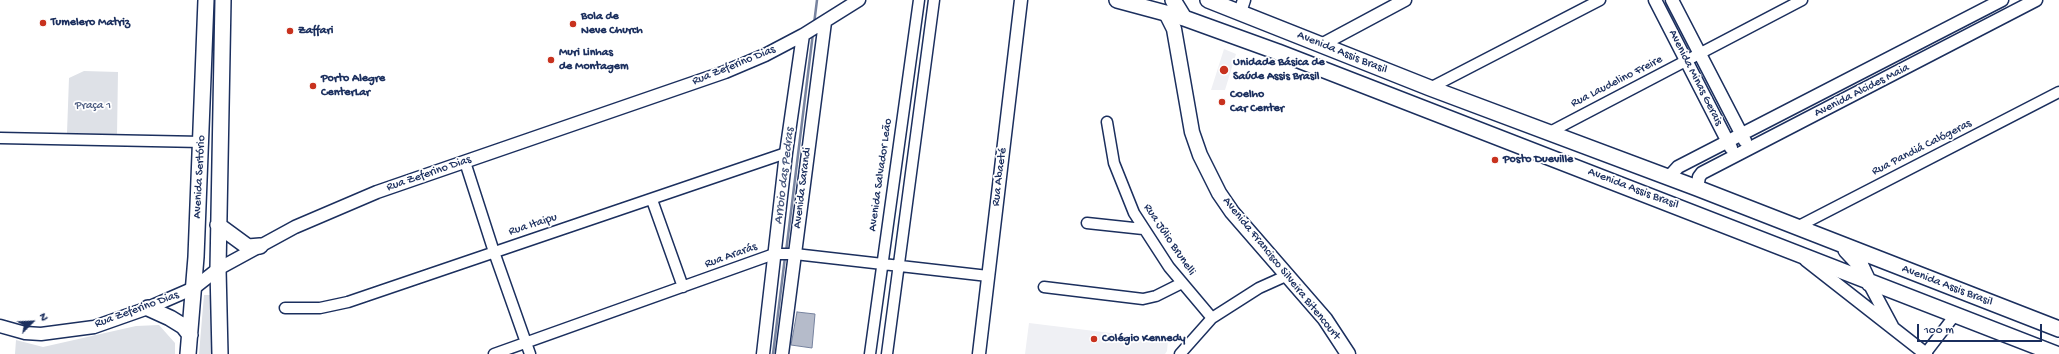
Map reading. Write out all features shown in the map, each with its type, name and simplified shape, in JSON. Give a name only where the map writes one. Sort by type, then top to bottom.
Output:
[{"type":"main road","name":"Avenida Sertório","points":[[188,354],[194,288],[202,142],[206,0]]},
{"type":"main road","name":"Avenida Sertório","points":[[220,354],[218,225],[223,0]]},
{"type":"main road","points":[[223,26],[234,0]]},
{"type":"main road","points":[[1117,0],[1170,6],[1184,18]]},
{"type":"main road","name":"Avenida Assis Brasil","points":[[1208,0],[1235,5],[1321,44],[1430,88],[1697,188],[1840,245],[2059,329]]},
{"type":"main road","name":"Avenida Francisco Silveira Bitencourt","points":[[1170,6],[1183,93],[1192,132],[1200,155],[1219,193],[1232,212],[1325,319],[1348,354]]},
{"type":"main road","name":"Avenida Francisco Silveira Bitencourt","points":[[1183,93],[1184,18]]},
{"type":"main road","name":"Avenida Assis Brasil","points":[[1184,18],[1278,52],[1674,205],[1869,283],[2056,354]]},
{"type":"main road","points":[[1278,52],[1310,48],[1321,44]]},
{"type":"main road","points":[[1668,178],[1674,205]]},
{"type":"main road","points":[[218,225],[248,246],[260,246]]},
{"type":"main road","points":[[1840,245],[1861,266],[1869,283]]},
{"type":"main road","points":[[194,288],[206,288],[211,290],[218,300]]},
{"type":"main road","points":[[148,308],[183,326],[190,334]]},
{"type":"street","name":"Rua Zeferino Dias","points":[[0,326],[26,333],[41,334],[94,327],[148,308],[194,288],[218,269],[295,227],[377,192],[725,72],[765,55],[805,33],[859,0]]},
{"type":"street","name":"Avenida Salvador Leão","points":[[870,354],[919,0]]},
{"type":"street","points":[[887,354],[919,102],[934,0]]},
{"type":"street","name":"Rua Abaeté","points":[[979,354],[1021,0]]},
{"type":"street","points":[[1321,44],[1405,0]]},
{"type":"street","points":[[1430,88],[1600,0]]},
{"type":"street","name":"Avenida Minas Gerais","points":[[1655,0],[1735,156]]},
{"type":"street","name":"Avenida Minas Gerais","points":[[1672,0],[1749,149]]},
{"type":"street","name":"Rua Laudelino Freire","points":[[1550,132],[1802,0]]},
{"type":"street","name":"Avenida Alcides Maia","points":[[1668,178],[1678,167],[2002,0]]},
{"type":"street","name":"Avenida Alcides Maia","points":[[1697,188],[1699,176],[1702,173],[2036,0]]},
{"type":"street","name":"Avenida Sarandi","points":[[763,354],[784,254],[822,23]]},
{"type":"street","name":"Avenida Sarandi","points":[[782,354],[786,153],[805,33]]},
{"type":"street","name":"Rua Pandiá Calógeras","points":[[1797,227],[2059,92]]},
{"type":"street","points":[[905,101],[919,102]]},
{"type":"street","name":"Rua Júlio Brunelli","points":[[1107,122],[1114,164],[1123,190],[1143,229],[1182,283],[1212,318]]},
{"type":"street","points":[[0,138],[202,142]]},
{"type":"street","name":"Rua Itaipu","points":[[285,308],[335,306],[652,200],[786,153]]},
{"type":"street","points":[[465,162],[494,252],[530,354]]},
{"type":"street","points":[[652,200],[683,287]]},
{"type":"street","points":[[1087,222],[1143,229]]},
{"type":"street","name":"Rua Ararás","points":[[494,354],[683,287],[784,254],[898,265],[988,276]]},
{"type":"street","points":[[1798,254],[1926,354],[1955,315]]},
{"type":"street","points":[[1181,354],[1212,318],[1244,296],[1288,275]]},
{"type":"street","points":[[1044,287],[1143,299],[1156,296],[1182,283]]},
{"type":"street","points":[[1869,283],[1893,329]]},
{"type":"shaded area","name":"Unidade Básica de Saúde Assis Brasil","points":[[1224,49],[1236,54],[1225,90],[1211,90]]},
{"type":"shaded area","name":"Colégio Kennedy","points":[[1029,323],[1168,340],[1167,351],[1165,354],[1025,354]]},
{"type":"green space","name":"Praça 1","points":[[84,71],[118,72],[117,135],[67,133],[69,78]]},
{"type":"green space","points":[[204,295],[213,295],[217,354],[199,354]]},
{"type":"green space","points":[[159,325],[175,343],[175,354],[15,354],[16,340],[43,347],[136,326]]},
{"type":"water","points":[[797,312],[815,314],[812,348],[791,345]]},
{"type":"waterway","name":"Arroio das Pedras","points":[[814,24],[817,0]]},
{"type":"waterway","name":"Arroio das Pedras","points":[[786,252],[813,33]]},
{"type":"waterway","name":"Arroio das Pedras","points":[[773,354],[785,257]]},
{"type":"place","name":"Tumelero Matriz","points":[[43,23]]},
{"type":"place","name":"Bola de Neve Church","points":[[573,24]]},
{"type":"place","name":"Zaffari","points":[[290,31]]},
{"type":"place","name":"Muri Linhas de Montagem","points":[[551,60]]},
{"type":"place","name":"Unidade Básica de Saúde Assis Brasil","points":[[1224,70]]},
{"type":"place","name":"Porto Alegre CenterLar","points":[[313,86]]},
{"type":"place","name":"Coelho Car Center","points":[[1222,102]]},
{"type":"place","name":"Posto Dueville","points":[[1495,160]]},
{"type":"place","name":"Colégio Kennedy","points":[[1094,339]]}]
